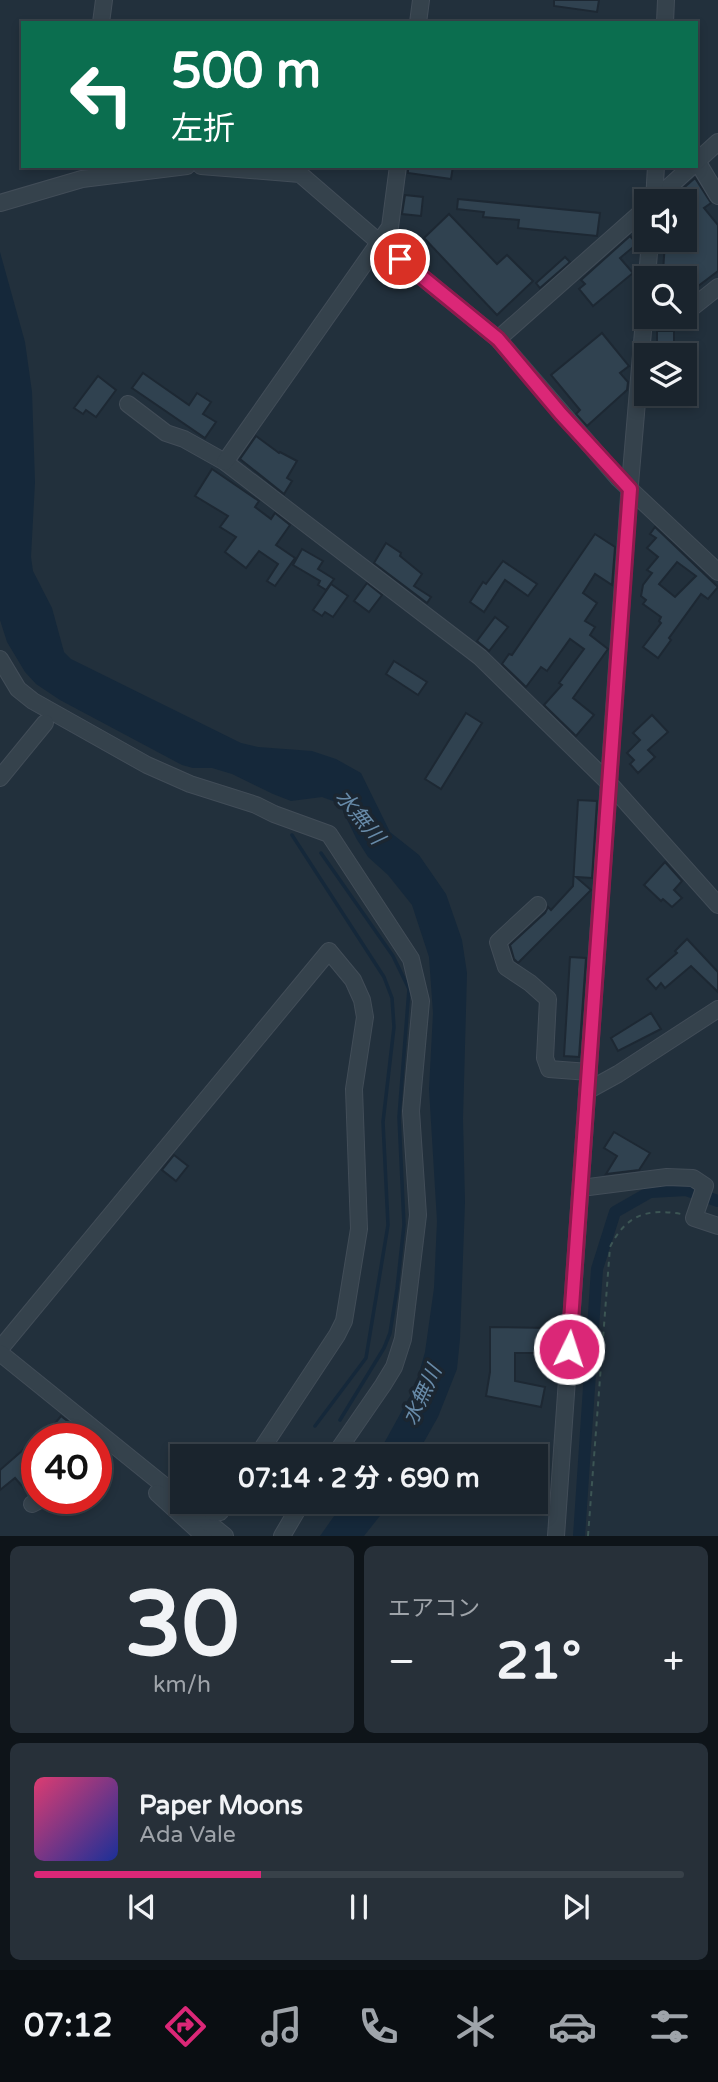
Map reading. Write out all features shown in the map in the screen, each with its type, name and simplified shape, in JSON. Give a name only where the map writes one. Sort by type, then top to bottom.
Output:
[{"type":"street","points":[[101,21],[104,0]]},
{"type":"street","points":[[418,21],[421,0]]},
{"type":"street","points":[[665,21],[666,0]]},
{"type":"street","points":[[698,161],[718,142]]},
{"type":"street","points":[[698,164],[718,196]]},
{"type":"street","points":[[0,203],[83,173],[157,168]]},
{"type":"street","points":[[226,168],[300,174],[498,339],[561,414],[630,489],[718,572]]},
{"type":"street","points":[[225,462],[390,227],[398,168]]},
{"type":"street","points":[[654,189],[656,168]]},
{"type":"street","points":[[666,189],[690,168]]},
{"type":"street","points":[[498,339],[634,219]]},
{"type":"street","points":[[697,304],[718,287]]},
{"type":"street","points":[[556,1536],[643,329]]},
{"type":"street","points":[[128,404],[166,433],[184,439],[225,462],[480,657],[609,783],[718,905]]},
{"type":"street","points":[[0,659],[18,689],[33,701],[147,765],[190,784],[256,805],[328,834],[411,959],[421,1000],[411,1111],[418,1216],[403,1339],[394,1367],[342,1444]]},
{"type":"street","points":[[0,778],[45,723]]},
{"type":"street","points":[[538,905],[498,942],[506,967],[548,999],[545,1058],[549,1069],[589,1072]]},
{"type":"street","points":[[79,1423],[0,1351],[329,951],[353,980],[362,1000],[365,1017],[354,1089],[359,1229],[344,1321],[338,1335],[265,1444]]},
{"type":"street","points":[[587,1091],[718,1009]]},
{"type":"street","points":[[581,1188],[667,1177],[693,1178],[705,1186],[696,1211],[718,1226]]},
{"type":"street","points":[[112,1449],[137,1464],[170,1491]]},
{"type":"street","points":[[170,1479],[147,1461],[137,1464],[133,1472],[215,1533]]},
{"type":"street","points":[[196,1514],[215,1533]]},
{"type":"street","points":[[282,1536],[295,1514]]},
{"type":"path","points":[[588,1536],[610,1247],[620,1229],[643,1214],[696,1211]]},
{"type":"water","name":"水無川","points":[[0,252],[25,342],[32,392],[35,482],[31,557],[33,571],[52,608],[64,652],[71,659],[241,743],[312,751],[336,759],[361,773],[390,832],[419,855],[446,894],[462,940],[467,973],[463,1119],[465,1202],[460,1339],[457,1369],[438,1417],[423,1444],[384,1444],[415,1387],[425,1352],[434,1288],[437,1221],[429,1089],[433,1013],[429,957],[412,905],[388,875],[368,857],[342,809],[333,801],[322,797],[291,801],[232,774],[212,768],[182,765],[60,700],[36,684],[25,672],[7,642],[0,620]]},
{"type":"water","points":[[336,1514],[381,1514],[364,1536],[320,1536]]},
{"type":"building","points":[[554,0],[599,0],[597,12],[554,6]]},
{"type":"building","points":[[408,168],[453,168],[451,179],[408,173]]},
{"type":"building","points":[[695,178],[711,203],[704,208],[718,225],[718,271],[697,287],[697,266],[663,266],[664,252],[697,252],[697,189],[682,189]]},
{"type":"building","points":[[405,195],[423,197],[421,216],[402,214]]},
{"type":"building","points":[[458,199],[600,213],[597,236],[518,228],[519,220],[483,217],[484,212],[457,209]]},
{"type":"building","points":[[449,214],[497,264],[507,255],[533,281],[497,315],[424,238]]},
{"type":"building","points":[[630,236],[634,241],[634,246],[620,258],[633,273],[593,306],[579,289],[585,284],[581,280]]},
{"type":"building","points":[[565,257],[570,262],[540,288],[536,283]]},
{"type":"building","points":[[657,331],[674,331],[674,343],[657,343]]},
{"type":"building","points":[[602,333],[629,366],[620,373],[628,382],[627,390],[587,426],[576,414],[580,410],[551,375]]},
{"type":"building","points":[[143,373],[189,405],[197,393],[211,402],[203,414],[216,422],[205,438],[132,388]]},
{"type":"building","points":[[98,376],[116,390],[96,417],[86,410],[83,414],[74,408]]},
{"type":"building","points":[[256,436],[279,453],[297,461],[287,478],[292,481],[284,494],[240,459]]},
{"type":"building","points":[[212,469],[259,501],[255,507],[271,519],[275,513],[290,525],[276,545],[295,558],[275,586],[267,581],[278,564],[259,551],[246,568],[225,552],[236,537],[220,527],[228,516],[195,496]]},
{"type":"building","points":[[655,527],[718,587],[708,599],[701,594],[658,658],[643,647],[661,623],[661,617],[643,604],[646,600],[641,596],[643,585],[652,573],[647,570],[658,557],[647,548],[656,538],[650,534]],"holes":[[[677,562],[696,576],[675,597],[659,584]]]},
{"type":"building","points":[[595,534],[615,547],[612,585],[595,574],[583,593],[597,603],[585,621],[595,627],[590,635],[608,649],[573,698],[594,715],[576,736],[544,705],[562,685],[559,683],[584,649],[570,639],[547,671],[541,667],[526,687],[502,664],[509,654],[512,655]]},
{"type":"building","points":[[386,543],[401,553],[400,556],[422,574],[414,586],[431,597],[427,603],[374,563]]},
{"type":"building","points":[[302,549],[323,561],[318,569],[334,579],[326,590],[318,585],[320,581],[293,565]]},
{"type":"building","points":[[503,561],[537,584],[528,596],[505,580],[484,612],[470,602],[483,582],[486,584]]},
{"type":"building","points":[[367,583],[382,595],[369,612],[354,601]]},
{"type":"building","points":[[331,584],[348,596],[333,617],[325,612],[322,616],[313,610]]},
{"type":"building","points":[[495,617],[508,627],[489,651],[477,641]]},
{"type":"building","points":[[394,661],[427,682],[418,695],[386,674]]},
{"type":"building","points":[[466,713],[482,723],[441,789],[425,779]]},
{"type":"building","points":[[652,715],[668,732],[648,750],[655,757],[638,773],[630,764],[634,760],[627,753],[640,740],[633,733]]},
{"type":"building","points":[[578,800],[597,801],[592,878],[576,877],[591,890],[518,963],[510,945],[545,913],[548,907],[551,910],[573,886]]},
{"type":"building","points":[[665,862],[682,881],[674,890],[682,898],[672,907],[644,885]]},
{"type":"building","points":[[687,939],[718,972],[718,992],[691,966],[665,988],[661,983],[656,989],[647,979],[677,953],[675,951]]},
{"type":"building","points":[[570,957],[586,958],[579,1057],[564,1056]]},
{"type":"building","points":[[651,1013],[661,1029],[618,1051],[611,1038]]},
{"type":"building","points":[[614,1132],[650,1153],[639,1170],[606,1174],[617,1156],[604,1148]]},
{"type":"building","points":[[174,1155],[188,1166],[176,1181],[162,1170]]},
{"type":"building","points":[[490,1327],[547,1328],[546,1353],[515,1353],[515,1381],[545,1387],[541,1407],[486,1396],[490,1372]]},
{"type":"building","points":[[61,1416],[70,1423],[55,1423]]},
{"type":"building","points":[[21,1452],[21,1485],[15,1478],[0,1490],[0,1470]]},
{"type":"waterway","points":[[292,835],[384,977],[392,998],[394,1027],[383,1122],[388,1225],[366,1358],[315,1426]]},
{"type":"waterway","points":[[321,853],[393,956],[409,989],[399,1117],[404,1225],[390,1333],[384,1348],[340,1420]]},
{"type":"waterway","points":[[579,1536],[597,1269],[615,1212],[650,1192],[686,1190],[718,1201]]},
{"type":"route","points":[[400,259],[498,339],[561,414],[630,489],[569,1349]]}]
